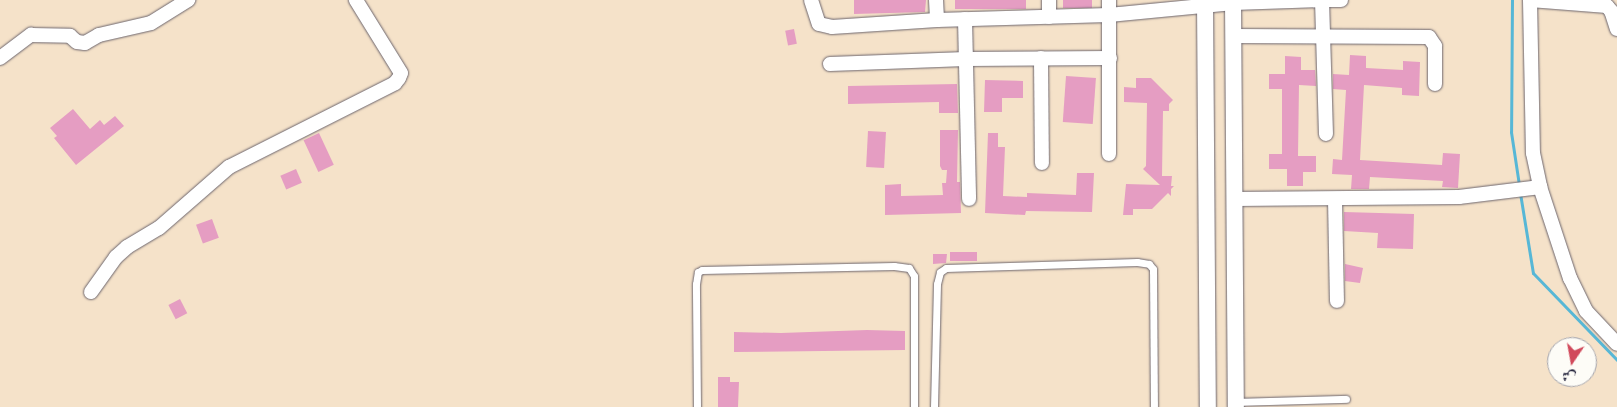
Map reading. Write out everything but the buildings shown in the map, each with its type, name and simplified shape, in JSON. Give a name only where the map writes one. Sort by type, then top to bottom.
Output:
[{"type":"street","points":[[0,58],[31,35],[70,36],[77,42],[85,42],[99,35],[151,23],[188,0]]},
{"type":"street","points":[[92,292],[116,257],[127,247],[159,228],[229,167],[395,83],[401,73],[356,0]]},
{"type":"street","points":[[810,0],[815,17],[823,26],[937,20],[1108,15],[1233,1],[1341,0]]},
{"type":"street","points":[[936,0],[937,20]]},
{"type":"street","points":[[1049,0],[1049,17]]},
{"type":"street","points":[[1108,0],[1110,58],[1109,154]]},
{"type":"street","points":[[1322,0],[1326,134]]},
{"type":"street","points":[[1617,29],[1611,11],[1607,6],[1530,0],[1533,189],[1570,278],[1586,311],[1617,344]]},
{"type":"street","points":[[1233,1],[1236,404]]},
{"type":"street","points":[[1205,3],[1208,407]]},
{"type":"street","points":[[965,19],[969,200]]},
{"type":"street","points":[[1233,36],[1429,37],[1435,46],[1435,84]]},
{"type":"street","points":[[1041,58],[1042,163]]},
{"type":"street","points":[[830,64],[966,59],[1110,58]]},
{"type":"street","points":[[1234,199],[1458,197],[1533,189]]},
{"type":"street","points":[[1335,199],[1336,300]]},
{"type":"street","points":[[1208,315],[1235,316]]},
{"type":"lane","points":[[934,407],[937,284],[940,272],[946,268],[1137,262],[1149,264],[1153,269],[1154,407]]},
{"type":"lane","points":[[697,407],[696,284],[698,272],[702,270],[894,266],[909,268],[914,276],[914,407]]},
{"type":"lane","points":[[1236,404],[1346,399]]},
{"type":"waterway","points":[[1512,0],[1511,132],[1519,185]]},
{"type":"waterway","points":[[1520,193],[1533,273],[1617,360]]}]
